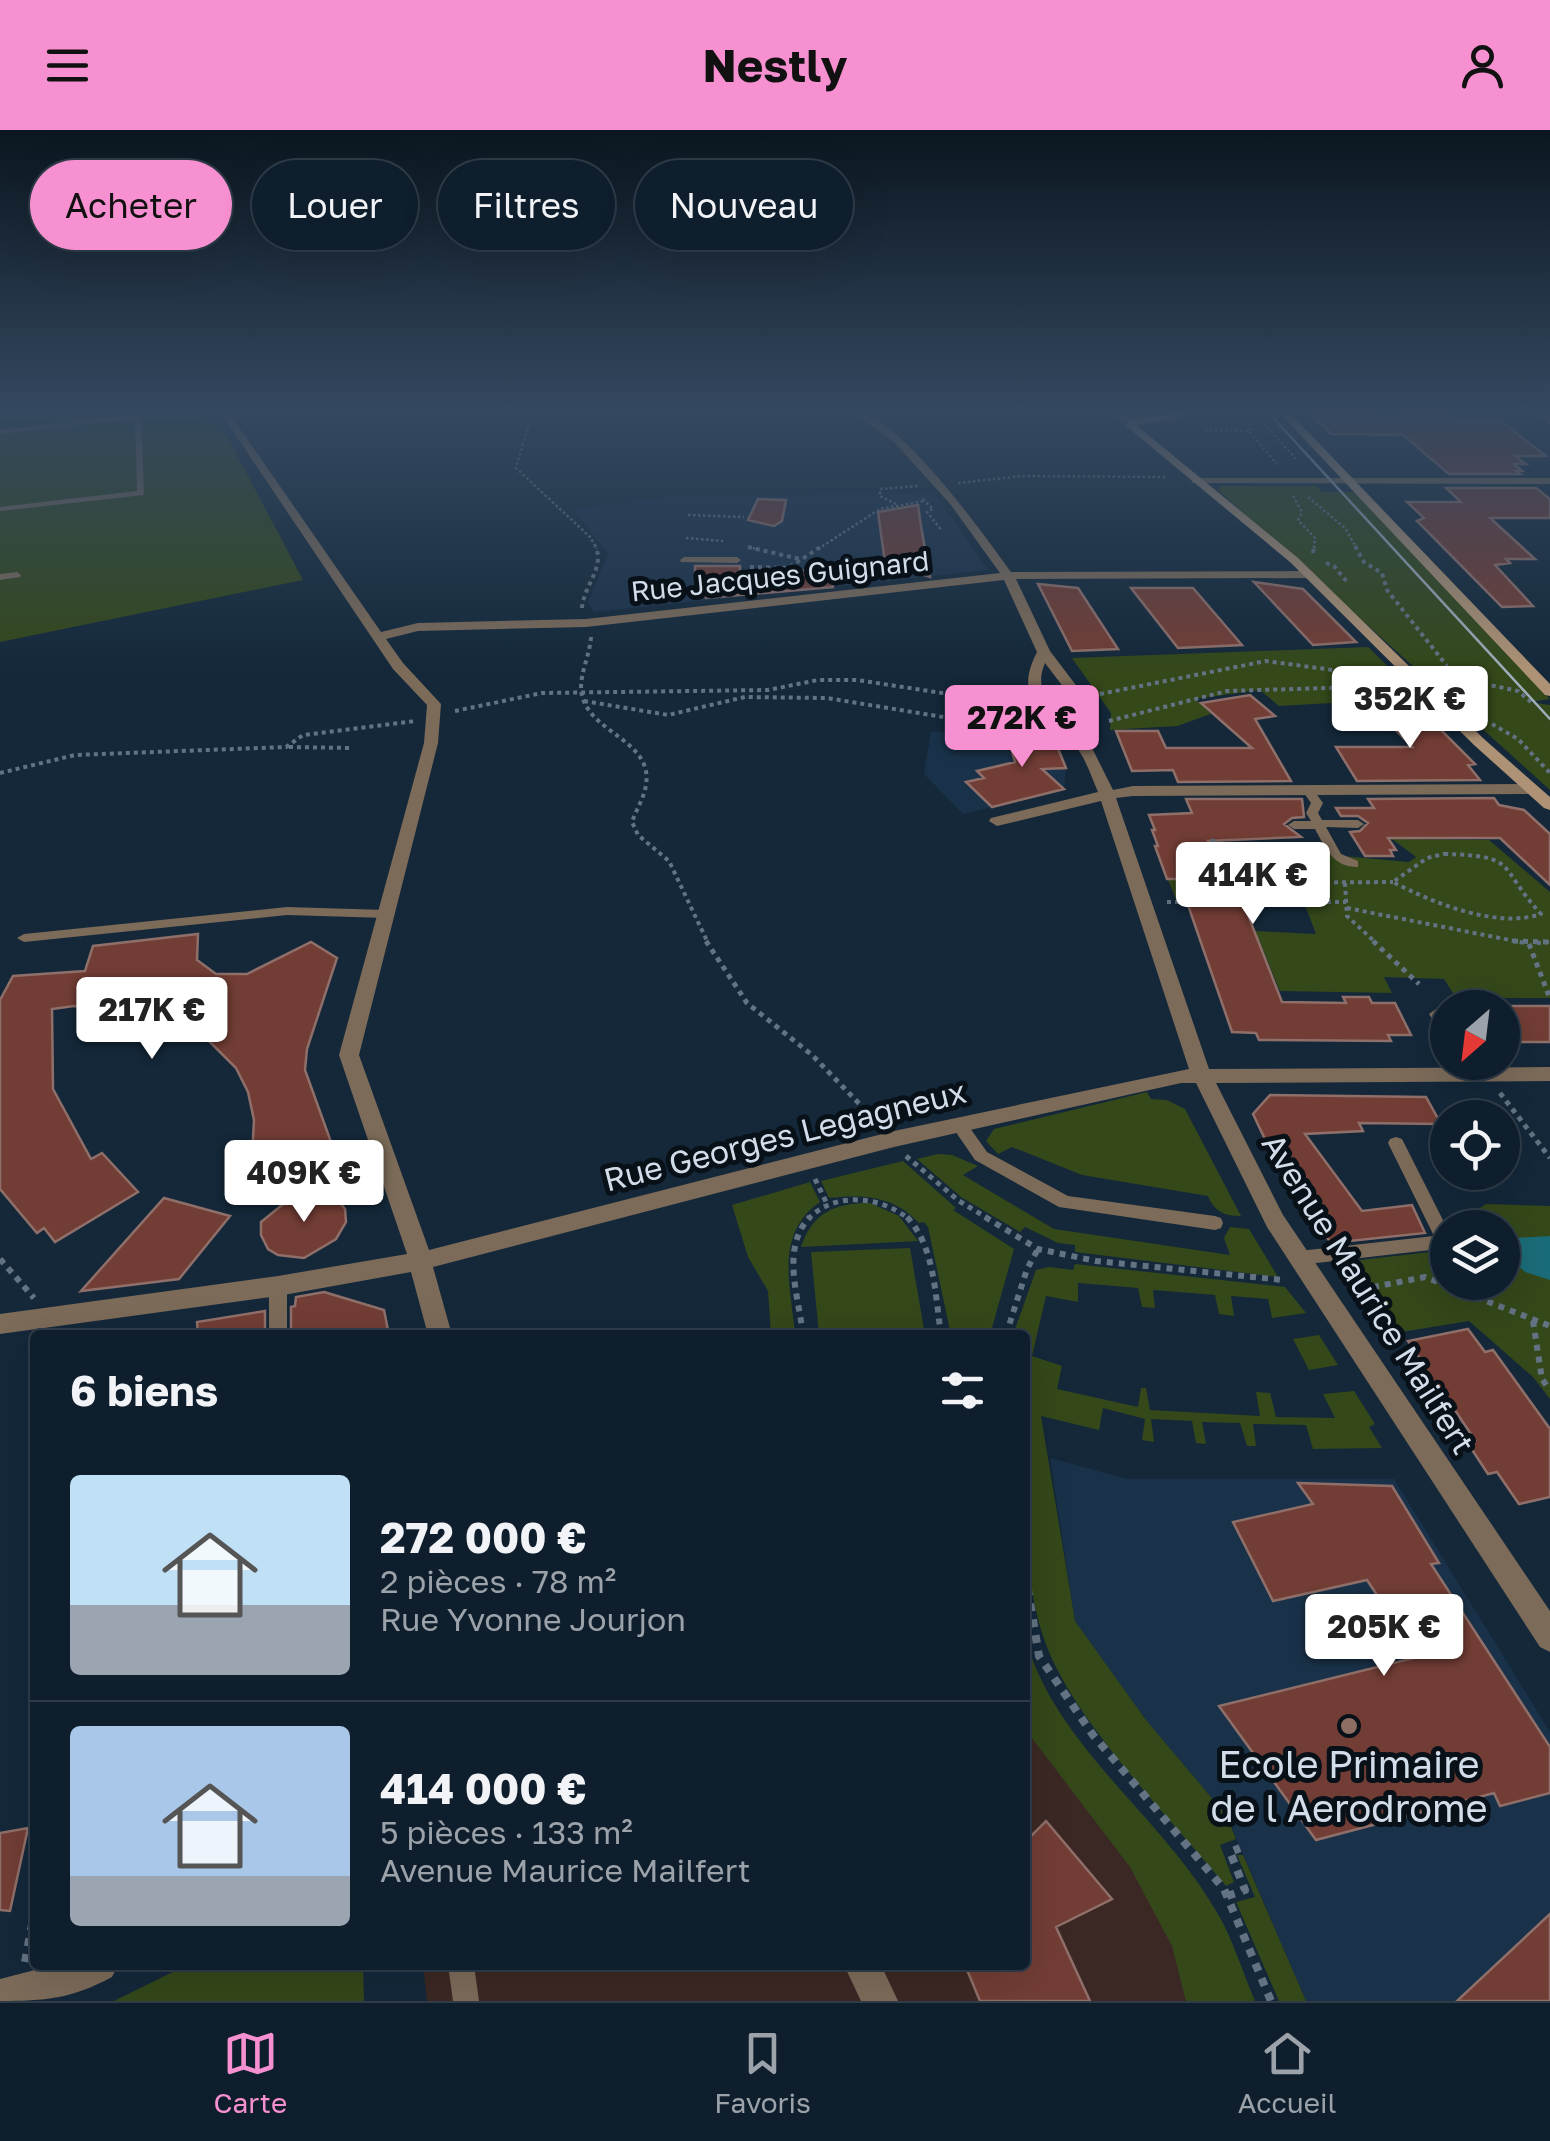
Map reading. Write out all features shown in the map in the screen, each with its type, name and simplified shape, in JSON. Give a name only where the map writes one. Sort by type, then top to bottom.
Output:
[{"type":"main road","points":[[1214,496],[1308,574],[1422,686],[1543,794]]},
{"type":"main road","points":[[1366,496],[1550,692]]},
{"type":"street","points":[[282,496],[409,680],[434,704],[431,743],[349,1055],[421,1261],[439,1330]]},
{"type":"street","points":[[948,496],[1008,576],[1044,652],[1090,713],[1083,744]]},
{"type":"street","name":"Rue Jacques Guignard","points":[[378,637],[418,627],[586,622],[1008,576],[1308,574]]},
{"type":"street","points":[[1036,696],[1032,677],[1044,652]]},
{"type":"street","points":[[1422,686],[1441,684]]},
{"type":"street","name":"Avenue Maurice Mailfert","points":[[1036,696],[1083,744],[1107,794],[1201,1074],[1274,1221],[1550,1637]]},
{"type":"street","points":[[996,821],[1107,794],[1308,790],[1543,794]]},
{"type":"street","name":"Rue Georges Legagneux","points":[[0,1324],[39,1315],[278,1286],[421,1261],[894,1139],[1148,1081],[1201,1074],[1430,1069]]},
{"type":"street","name":"Rue Georges Legagneux","points":[[1520,1072],[1550,1074]]},
{"type":"street","points":[[9,1996],[90,1970]]},
{"type":"street","points":[[864,1970],[880,2001]]},
{"type":"lane","points":[[0,509],[112,496]]},
{"type":"lane","points":[[684,560],[741,564]]},
{"type":"lane","points":[[0,577],[16,575]]},
{"type":"lane","points":[[1308,790],[1317,802],[1312,814],[1330,858],[1354,864]]},
{"type":"lane","points":[[1294,824],[1358,824]]},
{"type":"lane","points":[[24,938],[287,911],[386,914]]},
{"type":"lane","points":[[958,1125],[981,1156],[1065,1202],[1214,1224]]},
{"type":"lane","points":[[1299,1258],[1444,1242],[1396,1144]]},
{"type":"lane","points":[[278,1286],[278,1330]]},
{"type":"lane","points":[[463,1970],[466,2001]]},
{"type":"path","points":[[547,496],[590,536],[600,556],[580,600],[591,650],[582,693],[584,702],[643,764],[647,783],[632,822],[638,835],[669,861],[705,939],[747,1003],[812,1055],[906,1156],[959,1201],[1038,1249],[1027,1269],[1008,1330]]},
{"type":"path","points":[[881,496],[896,504]]},
{"type":"path","points":[[1292,496],[1302,512],[1298,520],[1316,538],[1317,546],[1303,559]]},
{"type":"path","points":[[1308,496],[1345,528],[1364,562],[1382,573],[1387,590],[1451,670]]},
{"type":"path","points":[[741,564],[788,568],[851,524],[896,504],[924,502],[933,508],[927,512],[942,531]]},
{"type":"path","points":[[688,515],[744,517]]},
{"type":"path","points":[[1321,562],[1334,566],[1347,582],[1344,587]]},
{"type":"path","points":[[1076,694],[1120,691],[1266,660],[1382,676]]},
{"type":"path","points":[[286,746],[303,734],[432,719],[484,702],[542,693],[768,690],[818,680],[857,680],[942,693],[1036,696]]},
{"type":"path","points":[[1476,682],[1518,691],[1529,703]]},
{"type":"path","points":[[1089,723],[1133,716],[1195,696],[1226,691],[1422,686]]},
{"type":"path","points":[[1465,689],[1481,714]]},
{"type":"path","points":[[768,690],[771,697]]},
{"type":"path","points":[[584,702],[668,715],[745,697],[828,698],[998,726],[1066,724]]},
{"type":"path","points":[[1489,723],[1518,738],[1550,773]]},
{"type":"path","points":[[0,773],[75,755],[286,746],[350,748]]},
{"type":"path","points":[[1211,840],[1236,849],[1330,858],[1345,882],[1347,916],[1419,984]]},
{"type":"path","points":[[1236,849],[1248,864],[1245,883],[1393,882],[1424,898],[1510,920],[1534,919],[1541,914],[1519,890],[1509,868],[1492,855],[1444,854],[1427,858],[1393,882]]},
{"type":"path","points":[[1167,902],[1346,906],[1529,944],[1550,942]]},
{"type":"path","points":[[1529,944],[1549,996]]},
{"type":"path","points":[[1500,1093],[1550,1158]]},
{"type":"path","points":[[802,1330],[794,1246],[802,1226],[815,1211],[843,1200],[870,1200],[904,1216],[919,1230],[940,1330]]},
{"type":"path","points":[[0,1259],[33,1295],[39,1315]]},
{"type":"path","points":[[1533,1322],[1542,1379],[1550,1390]]},
{"type":"path","points":[[1030,1602],[1039,1656],[1093,1734],[1227,1896],[1271,2001]]},
{"type":"path","points":[[1227,1896],[1245,1890],[1230,1852],[1240,1848]]},
{"type":"path","points":[[9,1996],[30,1925]]},
{"type":"shaded area","points":[[0,496],[259,496],[303,580],[0,642]]},
{"type":"shaded area","points":[[675,496],[936,496],[988,570],[594,612],[588,602],[608,554],[573,509]]},
{"type":"shaded area","points":[[1225,496],[1359,496],[1550,699],[1530,702],[1550,705],[1550,790]]},
{"type":"shaded area","points":[[1368,647],[1420,698],[1279,706],[1260,690],[1195,699],[1211,714],[1177,726],[1110,730],[1111,713],[1072,658]]},
{"type":"shaded area","points":[[1049,729],[1066,768],[1064,789],[963,814],[924,774],[931,732]]},
{"type":"shaded area","points":[[1392,839],[1489,840],[1550,892],[1550,998],[1520,998],[1520,990],[1451,990],[1444,979],[1384,977],[1392,993],[1280,991],[1255,931],[1316,934],[1305,905],[1178,904],[1168,880],[1236,880],[1242,865],[1221,845],[1409,862],[1416,857]]},
{"type":"shaded area","points":[[1147,1092],[1151,1099],[1167,1100],[1185,1109],[1241,1216],[1220,1212],[1208,1196],[1082,1175],[1012,1147],[998,1154],[986,1141],[994,1129]]},
{"type":"shaded area","points":[[952,1155],[978,1166],[963,1175],[1054,1229],[1230,1255],[1224,1238],[1230,1227],[1249,1229],[1278,1277],[1075,1252],[1075,1245],[1058,1243],[1025,1227],[1020,1232],[961,1197],[917,1159]]},
{"type":"shaded area","points":[[903,1161],[956,1208],[953,1210],[1014,1249],[991,1330],[950,1330],[924,1222],[919,1223],[899,1207],[878,1199],[829,1198],[821,1181]]},
{"type":"shaded area","points":[[810,1182],[820,1202],[796,1229],[791,1245],[789,1280],[794,1330],[771,1330],[768,1291],[748,1257],[732,1205]]},
{"type":"shaded area","points":[[870,1203],[899,1216],[918,1241],[801,1247],[812,1225],[827,1212]]},
{"type":"shaded area","points":[[1486,1204],[1550,1206],[1550,1399],[1533,1377],[1469,1321],[1389,1334],[1343,1262],[1430,1252],[1430,1300],[1520,1300],[1520,1210],[1477,1210]]},
{"type":"shaded area","points":[[1550,1236],[1550,1280],[1520,1267],[1520,1238]]},
{"type":"shaded area","points":[[910,1248],[924,1330],[819,1330],[811,1252]]},
{"type":"shaded area","points":[[1075,1264],[1285,1287],[1306,1313],[1272,1318],[1268,1299],[1231,1296],[1234,1316],[1219,1314],[1215,1295],[1153,1290],[1155,1308],[1142,1307],[1138,1288],[1078,1283],[1078,1302],[1046,1296],[1032,1356],[1062,1366],[1057,1389],[1138,1407],[1141,1388],[1146,1388],[1150,1410],[1260,1416],[1256,1392],[1270,1393],[1276,1417],[1335,1418],[1323,1394],[1354,1391],[1375,1424],[1369,1427],[1382,1448],[1313,1449],[1306,1425],[1253,1424],[1256,1446],[1247,1446],[1240,1423],[1202,1422],[1206,1444],[1196,1443],[1192,1421],[1151,1419],[1154,1442],[1142,1440],[1145,1419],[1103,1408],[1099,1430],[1041,1416],[1075,1621],[1146,1720],[1227,1816],[1236,1839],[1220,1845],[1234,1882],[1226,1886],[1087,1718],[1053,1661],[1040,1626],[1030,1579],[1030,1330],[1015,1330],[1036,1270],[1073,1270]]},
{"type":"shaded area","points":[[1319,1335],[1338,1365],[1309,1370],[1293,1339]]},
{"type":"shaded area","name":"Ecole Primaire de l Aerodrome","points":[[1050,1458],[1127,1479],[1394,1479],[1550,1732],[1550,2001],[1306,2001],[1227,1816],[1146,1720],[1075,1621]]},
{"type":"shaded area","points":[[1030,1651],[1060,1713],[1166,1842],[1215,1909],[1255,2001],[1186,2001],[1172,1946],[1130,1867],[1030,1736]]},
{"type":"shaded area","points":[[1030,1707],[1224,2001],[427,2001],[424,1970],[1030,1970]]},
{"type":"shaded area","points":[[1237,1855],[1243,1855],[1306,2001],[1279,2001],[1236,1902],[1255,1897]]},
{"type":"shaded area","points":[[177,1970],[363,1970],[364,2001],[114,2001]]},
{"type":"building","points":[[1455,496],[1550,499],[1550,518],[1490,518],[1535,559],[1506,559],[1510,563],[1495,565],[1533,606],[1502,607],[1417,521],[1424,518],[1407,502],[1461,502]]},
{"type":"building","points":[[758,499],[786,500],[782,521],[774,526],[748,520]]},
{"type":"building","points":[[918,505],[930,577],[903,568],[886,570],[878,512]]},
{"type":"building","points":[[695,566],[740,566],[740,572],[832,570],[833,587],[706,598],[695,576]]},
{"type":"building","points":[[1254,582],[1303,589],[1356,642],[1313,645]]},
{"type":"building","points":[[1038,584],[1078,588],[1118,649],[1072,651]]},
{"type":"building","points":[[1131,588],[1193,588],[1242,645],[1178,648]]},
{"type":"building","points":[[1250,695],[1275,716],[1255,719],[1291,781],[1178,782],[1173,770],[1132,771],[1116,731],[1158,731],[1166,748],[1252,748],[1201,703]]},
{"type":"building","points":[[1412,701],[1475,764],[1468,765],[1480,780],[1357,781],[1336,747],[1412,747],[1371,704]]},
{"type":"building","points":[[1050,729],[1066,768],[1042,769],[1064,789],[992,807],[966,782],[984,778],[977,771],[1015,762],[1006,731]]},
{"type":"building","points":[[1494,798],[1499,805],[1524,810],[1550,834],[1550,885],[1500,838],[1388,838],[1396,850],[1390,850],[1393,856],[1365,856],[1350,832],[1360,831],[1368,823],[1358,816],[1341,816],[1336,808],[1374,808],[1368,799]]},
{"type":"building","points":[[1186,799],[1302,799],[1304,817],[1292,818],[1284,824],[1301,837],[1208,841],[1232,892],[1239,892],[1282,1002],[1346,1003],[1343,997],[1369,997],[1372,1003],[1395,1003],[1411,1035],[1388,1035],[1391,1041],[1259,1040],[1256,1033],[1232,1032],[1179,879],[1167,879],[1155,846],[1155,830],[1149,815],[1192,813]]},
{"type":"building","points":[[198,934],[197,960],[216,974],[247,974],[311,942],[337,958],[307,1049],[305,1070],[331,1142],[252,1157],[254,1120],[248,1092],[236,1068],[207,1039],[174,1022],[142,1013],[74,1006],[52,1009],[53,1089],[91,1159],[102,1153],[138,1192],[55,1242],[44,1228],[37,1233],[0,1189],[0,1000],[13,976],[85,971],[93,946]]},
{"type":"building","points":[[1520,1006],[1550,1006],[1550,1042],[1520,1042]]},
{"type":"building","points":[[1270,1095],[1426,1097],[1430,1124],[1359,1123],[1363,1131],[1305,1134],[1362,1211],[1412,1205],[1425,1233],[1331,1243],[1281,1173],[1253,1114]]},
{"type":"building","points":[[320,1192],[337,1199],[345,1209],[346,1222],[336,1239],[304,1258],[278,1255],[268,1249],[261,1235],[261,1222],[292,1197]]},
{"type":"building","points":[[164,1198],[230,1216],[179,1279],[81,1291]]},
{"type":"building","points":[[324,1292],[384,1310],[388,1330],[291,1330],[291,1307],[295,1306],[296,1297]]},
{"type":"building","points":[[265,1311],[265,1330],[198,1330],[197,1322]]},
{"type":"building","points":[[1468,1329],[1485,1352],[1493,1350],[1550,1429],[1550,1497],[1519,1504],[1497,1472],[1488,1474],[1467,1442],[1475,1440],[1444,1394],[1435,1396],[1415,1366],[1424,1365],[1408,1341]]},
{"type":"building","points":[[1298,1483],[1392,1486],[1439,1563],[1431,1564],[1550,1747],[1550,1793],[1500,1806],[1494,1793],[1316,1840],[1219,1706],[1418,1657],[1367,1580],[1273,1601],[1233,1522],[1313,1504]]},
{"type":"building","points":[[1046,1821],[1112,1899],[1056,1927],[1090,2001],[980,2001],[967,1970],[1030,1970],[1030,1837]]},
{"type":"building","points":[[28,1828],[10,1911],[0,1910],[0,1833]]},
{"type":"building","points":[[1550,1914],[1550,2001],[1457,2001]]},
{"type":"tram line","points":[[1345,496],[1550,719]]},
{"type":"place","name":"Ecole Primaire de l Aerodrome","points":[[1349,1726]]}]
